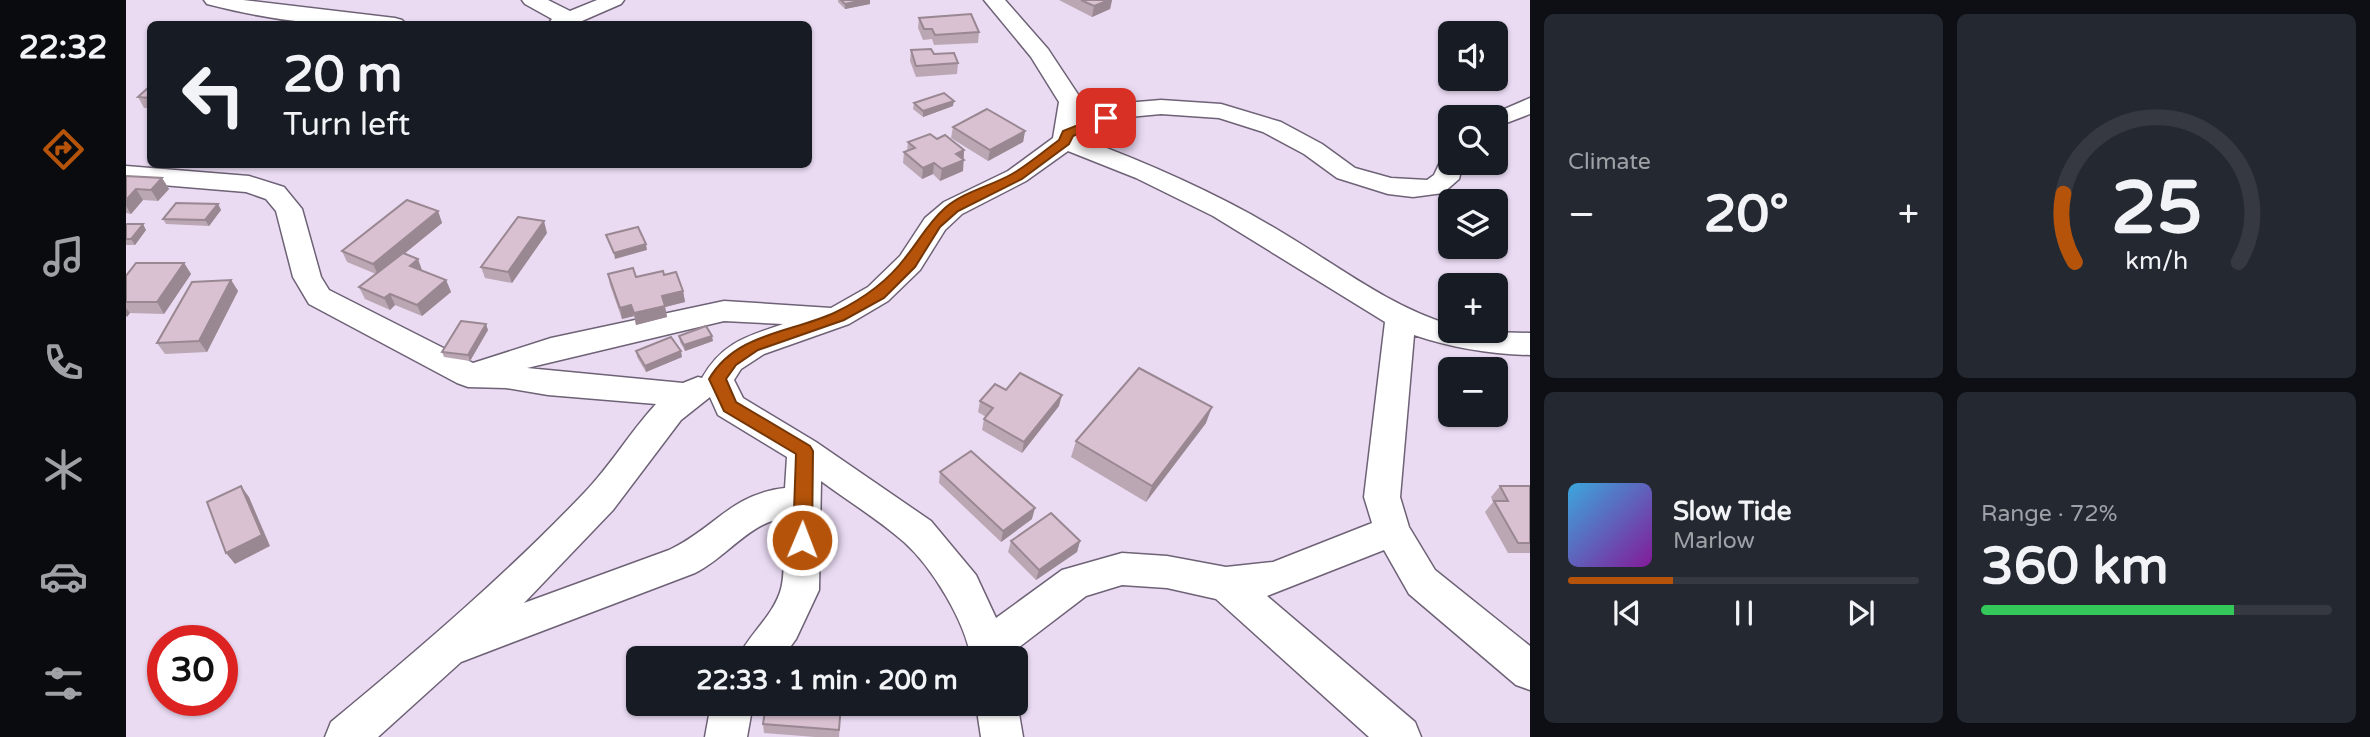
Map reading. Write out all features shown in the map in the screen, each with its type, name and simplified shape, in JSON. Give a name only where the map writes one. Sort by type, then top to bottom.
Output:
[{"type":"street","points":[[214,0],[251,8],[368,21]]},
{"type":"street","points":[[533,0],[563,21]]},
{"type":"street","points":[[566,21],[614,0]]},
{"type":"street","points":[[994,0],[1040,54],[1071,102],[1066,138]]},
{"type":"street","points":[[1508,115],[1530,105]]},
{"type":"street","points":[[346,737],[445,653],[542,561],[603,498],[640,451],[658,422],[703,387],[730,361],[753,346],[838,317],[878,294],[909,263],[935,224],[953,208],[1017,176],[1066,138],[1125,110],[1173,108],[1221,111],[1272,127],[1313,149],[1346,173],[1388,186],[1413,189],[1434,187],[1446,179],[1447,175]]},
{"type":"street","points":[[1066,138],[1134,166],[1272,239],[1336,282],[1399,319],[1465,340],[1490,344],[1530,344]]},
{"type":"street","points":[[126,174],[249,184],[275,192],[289,209],[307,277],[319,297],[468,375],[506,376],[559,384],[703,387],[804,451],[918,532],[963,587],[988,646]]},
{"type":"street","points":[[468,375],[551,349],[724,312],[838,317]]},
{"type":"street","points":[[1399,319],[1381,497],[1392,531],[1423,582],[1530,671]]},
{"type":"street","points":[[767,646],[782,626],[800,590],[804,451]]},
{"type":"street","points":[[445,653],[486,634],[533,620],[701,551],[736,520],[754,510],[786,502],[803,503]]},
{"type":"street","points":[[997,646],[1075,582],[1122,569],[1167,572],[1226,584],[1274,578],[1392,531]]},
{"type":"street","points":[[1226,584],[1400,737]]},
{"type":"street","points":[[726,737],[730,716]]},
{"type":"street","points":[[999,716],[1002,737]]},
{"type":"building","points":[[841,0],[864,0],[845,4]]},
{"type":"building","points":[[1081,0],[1109,0],[1094,6]]},
{"type":"building","points":[[971,14],[979,32],[935,35],[932,29],[924,29],[919,18]]},
{"type":"building","points":[[931,49],[934,54],[954,53],[958,63],[916,66],[911,50]]},
{"type":"building","points":[[147,89],[147,98],[138,97]]},
{"type":"building","points":[[944,93],[954,101],[923,111],[914,103]]},
{"type":"building","points":[[987,109],[1025,131],[990,150],[953,127]]},
{"type":"building","points":[[930,134],[937,139],[945,135],[964,150],[956,154],[964,160],[942,169],[934,163],[923,168],[904,152],[915,148],[908,142]]},
{"type":"building","points":[[126,176],[162,178],[151,190],[136,189],[126,200]]},
{"type":"building","points":[[407,200],[438,211],[373,264],[342,251]]},
{"type":"building","points":[[176,203],[218,204],[205,220],[163,219]]},
{"type":"building","points":[[518,217],[544,221],[508,272],[481,267]]},
{"type":"building","points":[[126,224],[143,224],[131,239],[126,239]]},
{"type":"building","points":[[638,227],[646,244],[614,253],[606,235]]},
{"type":"building","points":[[403,253],[418,259],[410,266],[446,280],[417,305],[390,294],[384,298],[359,287]]},
{"type":"building","points":[[136,263],[184,263],[157,302],[126,302],[126,276]]},
{"type":"building","points":[[633,268],[636,277],[663,271],[664,275],[676,272],[683,291],[662,296],[665,306],[634,313],[631,305],[620,308],[608,274]]},
{"type":"building","points":[[231,280],[199,341],[157,343],[192,282]]},
{"type":"building","points":[[461,321],[486,324],[468,355],[442,352]]},
{"type":"building","points":[[706,326],[712,336],[684,345],[679,336]]},
{"type":"building","points":[[671,337],[681,351],[645,366],[636,351]]},
{"type":"building","points":[[1139,368],[1212,407],[1152,486],[1076,441]]},
{"type":"building","points":[[1020,373],[1062,395],[1024,442],[984,419],[993,408],[980,401],[995,384],[1006,390]]},
{"type":"building","points":[[971,451],[1035,508],[1003,531],[940,472]]},
{"type":"building","points":[[241,486],[262,535],[226,553],[207,502]]},
{"type":"building","points":[[1500,486],[1530,486],[1530,543],[1518,543],[1494,501],[1508,501]]},
{"type":"building","points":[[1051,513],[1080,541],[1039,570],[1011,541]]},
{"type":"building","points":[[764,716],[840,716],[839,730],[763,724]]},
{"type":"route","points":[[802,540],[804,451],[730,406],[718,379],[730,361],[753,346],[838,317],[878,294],[909,263],[935,224],[953,208],[1017,176],[1065,141],[1068,134],[1106,118]]}]
